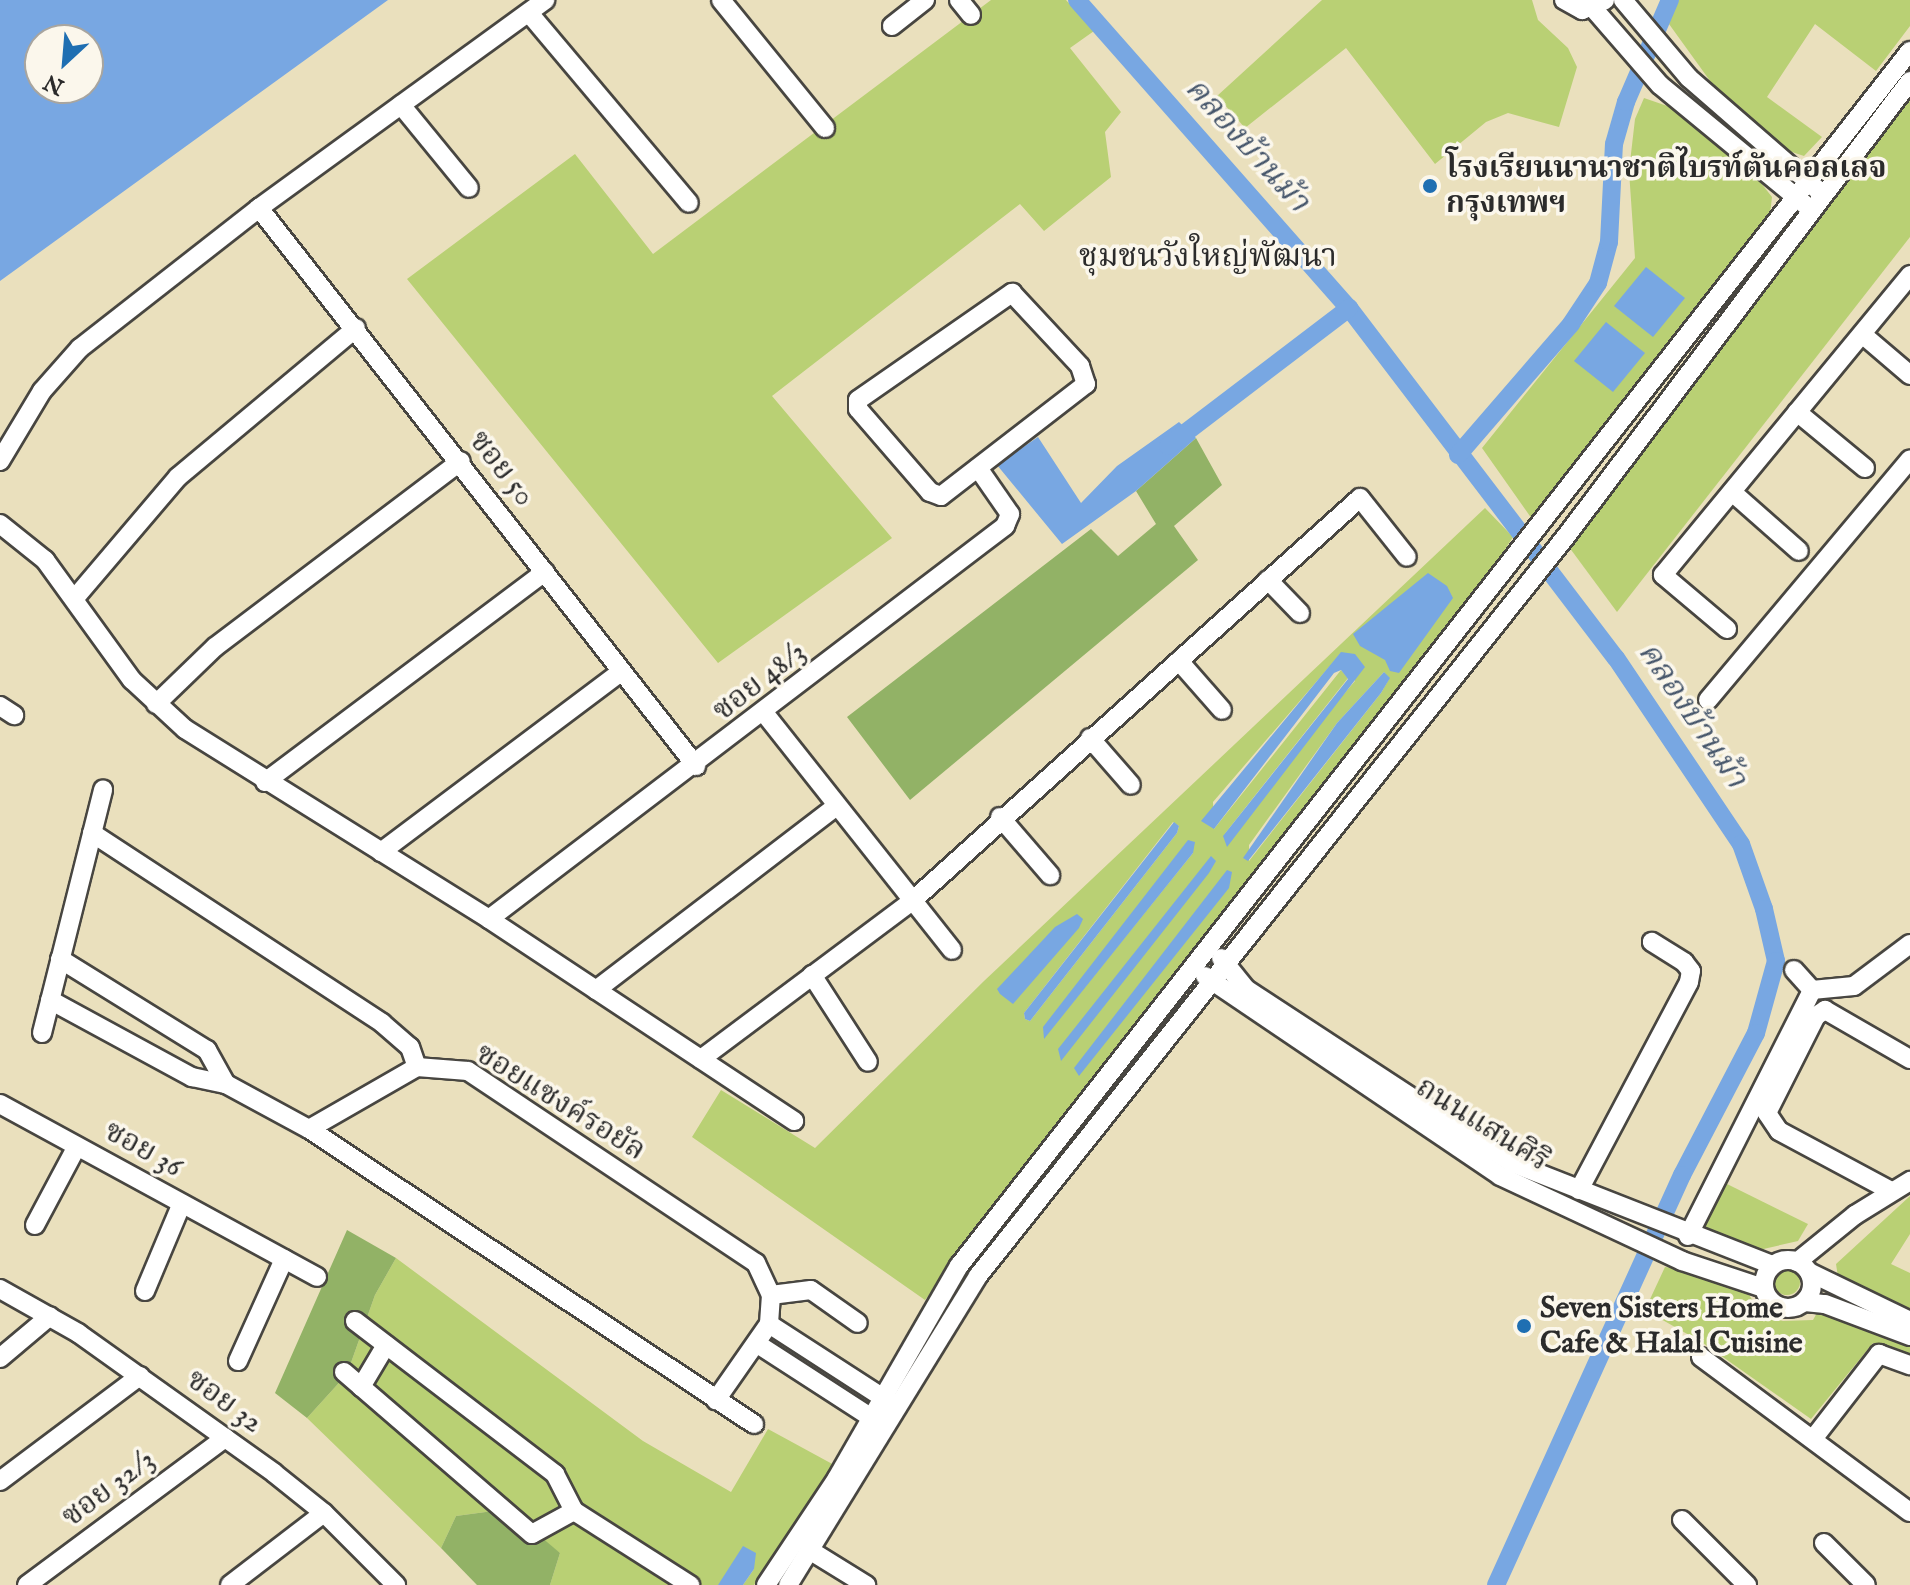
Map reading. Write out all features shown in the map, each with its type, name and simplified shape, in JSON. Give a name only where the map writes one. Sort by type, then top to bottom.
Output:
[{"type":"street","points":[[0,461],[42,391],[71,357],[259,208],[545,0]]},
{"type":"street","points":[[721,0],[825,128]]},
{"type":"street","points":[[892,26],[925,0]]},
{"type":"street","points":[[1564,0],[1573,7],[1599,4],[1622,46],[1660,85],[1683,98],[1812,197]]},
{"type":"street","points":[[1623,0],[1689,78],[1812,197]]},
{"type":"street","points":[[529,13],[689,203]]},
{"type":"street","points":[[788,1585],[978,1276],[1567,535],[1595,491],[1812,197],[1910,51]]},
{"type":"street","points":[[766,1585],[837,1478],[959,1266],[1195,965],[1214,945],[1544,518],[1910,81]]},
{"type":"street","points":[[401,105],[469,188]]},
{"type":"street","name":"ซอย 50","points":[[259,208],[461,461],[696,766]]},
{"type":"street","points":[[1727,629],[1663,575],[1910,275]]},
{"type":"street","points":[[1012,293],[1080,366],[1086,384],[978,468],[941,496],[924,489],[857,405],[861,395],[1012,293]]},
{"type":"street","points":[[75,598],[178,477],[356,328]]},
{"type":"street","points":[[1862,334],[1910,375]]},
{"type":"street","points":[[1797,412],[1865,468]]},
{"type":"street","points":[[1708,700],[1910,459]]},
{"type":"street","points":[[156,704],[215,647],[461,461]]},
{"type":"street","name":"ซอย 48/3","points":[[489,919],[765,714],[1005,526],[1008,508],[978,468]]},
{"type":"street","points":[[1732,492],[1799,551]]},
{"type":"street","points":[[701,1059],[911,902],[1000,817],[1360,498],[1407,557]]},
{"type":"street","points":[[0,524],[45,560],[124,670],[156,704],[216,752],[489,919],[794,1121]]},
{"type":"street","points":[[265,782],[545,572]]},
{"type":"street","points":[[1268,580],[1300,613]]},
{"type":"street","points":[[1179,661],[1222,710]]},
{"type":"street","points":[[381,852],[622,671]]},
{"type":"street","points":[[765,714],[952,950]]},
{"type":"street","points":[[1090,738],[1131,785]]},
{"type":"street","points":[[42,1033],[103,790]]},
{"type":"street","points":[[596,990],[837,806]]},
{"type":"street","points":[[1000,817],[1050,875]]},
{"type":"street","points":[[92,833],[382,1023],[410,1047],[417,1067],[309,1129]]},
{"type":"street","points":[[1579,1190],[1689,982],[1691,971],[1684,962],[1652,942]]},
{"type":"street","points":[[1812,990],[1854,986],[1910,944]]},
{"type":"street","name":"ถนนแสนศิริ","points":[[1214,945],[1226,967],[1246,989],[1447,1130],[1500,1176],[1682,1261],[1763,1288]]},
{"type":"street","points":[[60,959],[207,1050],[226,1084]]},
{"type":"street","name":"ถนนแสนศิริ","points":[[1195,965],[1212,983],[1447,1130],[1512,1163],[1772,1265]]},
{"type":"street","points":[[1794,970],[1812,990]]},
{"type":"street","points":[[812,975],[868,1062]]},
{"type":"street","points":[[1684,1232],[1812,990]]},
{"type":"street","points":[[50,1000],[192,1077],[226,1084],[309,1129],[754,1424]]},
{"type":"street","points":[[1891,1191],[1779,1131],[1767,1113],[1816,1016],[1825,1010],[1910,1059]]},
{"type":"street","name":"ซอยแซงค์รอยัล","points":[[417,1067],[468,1071],[756,1263],[771,1295]]},
{"type":"street","points":[[1088,1103],[1103,1115]]},
{"type":"street","name":"ซอย 36","points":[[0,1104],[317,1277]]},
{"type":"street","name":"ซอย 36","points":[[35,1225],[77,1146]]},
{"type":"street","points":[[1803,1267],[1891,1191],[1910,1181]]},
{"type":"street","name":"ซอย 36","points":[[145,1291],[182,1203]]},
{"type":"street","points":[[238,1361],[284,1259]]},
{"type":"street","points":[[1910,1321],[1803,1267],[1772,1265],[1763,1288],[1776,1306],[1791,1309],[1805,1302],[1825,1304],[1910,1336]]},
{"type":"street","points":[[1803,1267],[1812,1288],[1805,1302]]},
{"type":"street","name":"ซอย 32","points":[[0,1289],[50,1316],[225,1438],[324,1513],[396,1585]]},
{"type":"street","points":[[716,1400],[759,1345],[769,1324],[771,1295],[811,1290],[858,1323]]},
{"type":"street","points":[[0,1358],[50,1316]]},
{"type":"street","points":[[355,1321],[555,1474],[574,1511],[690,1585]]},
{"type":"street","points":[[769,1324],[898,1408]]},
{"type":"street","points":[[361,1387],[386,1345]]},
{"type":"street","points":[[759,1345],[887,1428]]},
{"type":"street","points":[[1813,1439],[1879,1354],[1910,1365]]},
{"type":"street","points":[[1701,1357],[1910,1512]]},
{"type":"street","points":[[344,1372],[532,1534],[574,1511]]},
{"type":"street","points":[[0,1481],[140,1376]]},
{"type":"street","name":"ซอย 32/3","points":[[27,1585],[225,1438]]},
{"type":"street","points":[[230,1585],[324,1513]]},
{"type":"street","points":[[1682,1520],[1747,1585]]},
{"type":"street","points":[[1824,1543],[1866,1585]]},
{"type":"street","points":[[811,1551],[866,1585]]},
{"type":"green space","points":[[991,0],[1066,0],[1094,31],[1070,48],[1121,112],[1105,132],[1111,177],[1044,231],[1020,204],[772,396],[892,538],[718,663],[407,279],[575,154],[653,254]]},
{"type":"green space","points":[[1322,0],[1532,0],[1538,20],[1568,48],[1577,67],[1559,127],[1508,113],[1486,122],[1435,164],[1346,48],[1245,128],[1217,96]]},
{"type":"green space","points":[[1676,0],[1910,0],[1910,26],[1876,71],[1815,24],[1767,97],[1822,137],[1804,156],[1789,151],[1713,85],[1669,24]]},
{"type":"green space","points":[[1910,90],[1910,237],[1617,612],[1569,547]]},
{"type":"green space","points":[[1644,98],[1676,109],[1761,183],[1772,197],[1770,214],[1532,519],[1482,448],[1635,258],[1629,171],[1635,119]]},
{"type":"green space","points":[[1196,438],[1222,485],[1174,526],[1198,560],[910,800],[847,717],[1091,529],[1118,556],[1156,524],[1136,491]]},
{"type":"green space","points":[[1485,508],[1513,537],[1473,599],[925,1300],[692,1137],[721,1090],[815,1148],[984,981]],"holes":[[[1341,653],[1355,681],[1223,836],[1348,678],[1341,670],[1214,829],[1213,802]],[[1384,672],[1389,679],[1381,693],[1249,861],[1249,845],[1337,723]],[[1173,822],[1179,826],[1177,833],[1030,1021],[1025,1019],[1024,1013]],[[1188,841],[1193,853],[1043,1039]]]},
{"type":"green space","points":[[1723,1182],[1808,1224],[1798,1241],[1759,1250],[1701,1226]]},
{"type":"green space","points":[[1910,1196],[1910,1234],[1891,1264],[1910,1273],[1910,1310],[1852,1289],[1838,1277],[1836,1264]]},
{"type":"green space","points":[[347,1230],[396,1258],[375,1295],[347,1374],[307,1418],[275,1393]]},
{"type":"green space","points":[[396,1258],[643,1441],[731,1492],[768,1429],[836,1466],[754,1585],[743,1585],[754,1569],[718,1585],[550,1585],[560,1553],[493,1511],[456,1516],[441,1548],[307,1418],[347,1374],[375,1295]]},
{"type":"green space","points":[[1665,1267],[1697,1271],[1747,1291],[1761,1315],[1783,1321],[1813,1320],[1818,1311],[1910,1346],[1910,1360],[1887,1345],[1873,1343],[1811,1419],[1703,1343],[1645,1310]]},
{"type":"green space","points":[[1787,1269],[1796,1273],[1800,1282],[1796,1291],[1787,1295],[1778,1291],[1774,1282],[1778,1273]]},
{"type":"green space","points":[[493,1511],[534,1531],[560,1553],[550,1585],[477,1585],[441,1548],[456,1516]]},
{"type":"water","points":[[0,0],[388,0],[0,281]]},
{"type":"water","points":[[1646,267],[1685,298],[1653,337],[1614,306]]},
{"type":"water","points":[[1606,322],[1645,353],[1613,392],[1574,361]]},
{"type":"water","points":[[1179,422],[1196,438],[1136,491],[1062,544],[997,465],[1038,437],[1081,503],[1117,466]]},
{"type":"water","points":[[1428,573],[1447,586],[1453,598],[1399,673],[1390,671],[1385,660],[1360,646],[1353,634]]},
{"type":"water","points":[[1341,652],[1355,654],[1365,667],[1227,847],[1223,836],[1348,679],[1341,670],[1334,673],[1214,829],[1201,821]]},
{"type":"water","points":[[1384,672],[1390,678],[1381,693],[1248,861],[1243,858],[1337,723]]},
{"type":"water","points":[[1174,822],[1179,826],[1177,833],[1030,1021],[1025,1019],[1024,1013]]},
{"type":"water","points":[[1188,840],[1195,842],[1193,853],[1044,1039],[1043,1027]]},
{"type":"water","points":[[1211,856],[1216,861],[1209,873],[1061,1061],[1058,1049]]},
{"type":"water","points":[[1227,870],[1232,872],[1229,888],[1079,1076],[1074,1068]]},
{"type":"water","points":[[1077,914],[1083,919],[1079,928],[1013,1004],[1000,994],[997,989],[1055,927]]},
{"type":"water","points":[[743,1546],[756,1553],[754,1569],[743,1585],[718,1585]]},
{"type":"waterway","name":"คลองบ้านม้า","points":[[1077,0],[1349,308],[1616,658],[1741,844],[1764,909],[1776,961],[1756,1033],[1682,1175],[1496,1585]]},
{"type":"waterway","points":[[1458,455],[1571,324],[1598,283],[1609,242],[1614,144],[1626,102],[1670,0]]},
{"type":"waterway","points":[[1168,446],[1349,308]]},
{"type":"place","name":"โรงเรียนนานาชาติไบรท์ตันคอลเลจ กรุงเทพฯ","points":[[1430,186]]},
{"type":"place","name":"Seven Sisters Home Cafe & Halal Cuisine","points":[[1524,1326]]},
{"type":"district","name":"ชุมชนวังใหญ่พัฒนา","points":[[1208,258]]}]
